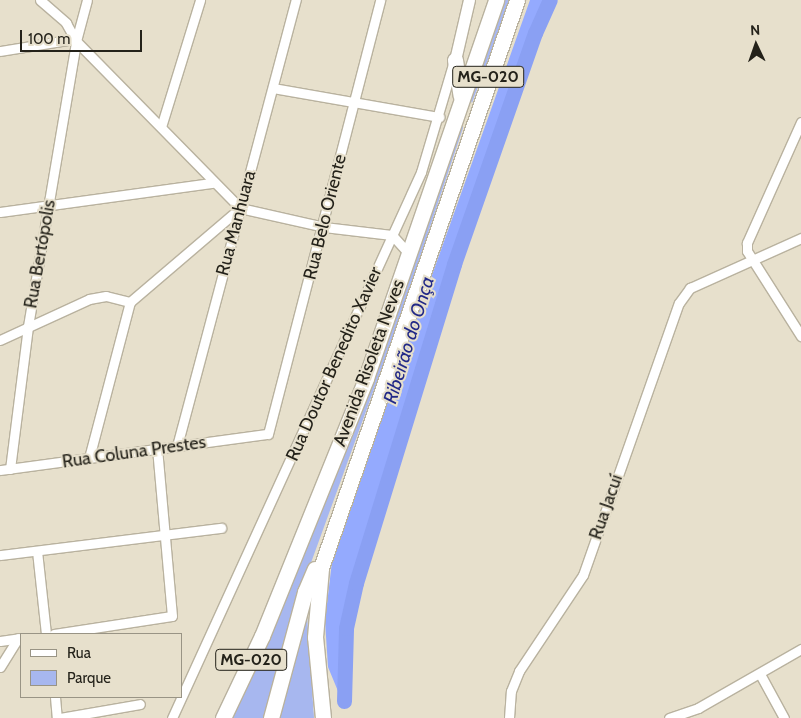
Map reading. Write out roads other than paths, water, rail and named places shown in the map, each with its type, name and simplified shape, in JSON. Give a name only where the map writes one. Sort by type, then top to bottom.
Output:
[{"type":"highway","name":"Avenida Risoleta Neves","points":[[223,718],[262,636],[322,492],[496,0]]},
{"type":"highway","name":"Avenida Risoleta Neves","points":[[323,718],[315,637],[316,602],[331,532],[517,0]]},
{"type":"highway","points":[[455,60],[461,98]]},
{"type":"highway","points":[[271,718],[305,592],[331,532]]},
{"type":"street","points":[[40,0],[66,23],[75,40],[213,183],[240,208],[324,227],[392,235],[408,253]]},
{"type":"street","name":"Rua Bertópolis","points":[[10,469],[28,326],[75,40],[87,0]]},
{"type":"street","points":[[161,127],[200,0]]},
{"type":"street","name":"Rua Manhuara","points":[[177,446],[296,0]]},
{"type":"street","name":"Rua Belo Oriente","points":[[268,434],[324,227],[380,0]]},
{"type":"street","name":"Rua Doutor Benedito Xavier","points":[[182,696],[421,172],[455,60],[468,0]]},
{"type":"street","points":[[0,51],[75,40]]},
{"type":"street","points":[[273,88],[439,117]]},
{"type":"street","points":[[801,122],[747,243],[752,260],[801,336]]},
{"type":"street","points":[[0,212],[213,183]]},
{"type":"street","points":[[89,458],[130,302],[240,208]]},
{"type":"street","points":[[752,260],[801,238]]},
{"type":"street","name":"Rua Jacuí","points":[[509,718],[511,691],[519,671],[583,575],[679,303],[690,288],[752,260]]},
{"type":"street","points":[[0,340],[89,299],[106,296],[130,302]]},
{"type":"street","name":"Rua Coluna Prestes","points":[[0,470],[268,434]]},
{"type":"street","points":[[61,633],[169,618],[174,611],[157,449]]},
{"type":"street","points":[[0,556],[221,528]]},
{"type":"street","points":[[37,551],[46,633]]},
{"type":"street","points":[[0,640],[20,638]]},
{"type":"street","points":[[0,667],[20,638]]},
{"type":"street","points":[[669,718],[698,708],[801,649]]},
{"type":"street","points":[[760,674],[784,718]]},
{"type":"street","points":[[54,698],[58,718],[140,704]]},
{"type":"street","name":"Rua Doutor Benedito Xavier","points":[[172,718],[181,698]]},
{"type":"waterway","name":"Ribeirão do Onça","points":[[344,701],[346,628],[356,583],[454,264],[535,33],[550,0]]}]
